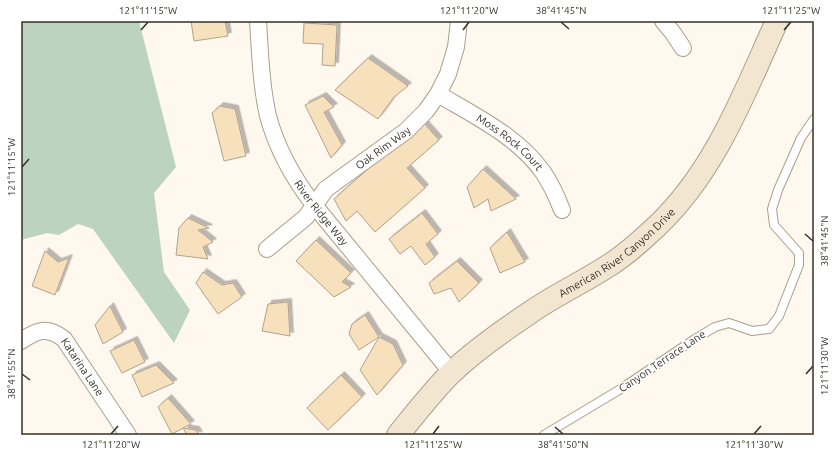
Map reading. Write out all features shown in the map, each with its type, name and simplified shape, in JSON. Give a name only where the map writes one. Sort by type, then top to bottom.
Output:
[{"type":"main road","name":"American River Canyon Drive","points":[[398,435],[421,406],[452,373],[490,340],[529,313],[609,266],[630,250],[658,225],[683,198],[719,146],[731,123],[777,21]]},
{"type":"street","name":"River Ridge Way","points":[[258,21],[264,93],[268,115],[283,158],[300,186],[314,205],[452,373]]},
{"type":"street","name":"Oak Rim Way","points":[[267,249],[306,217],[326,189],[406,131],[420,118],[438,94],[448,74],[454,56],[459,21]]},
{"type":"street","points":[[663,21],[683,48]]},
{"type":"street","name":"Moss Rock Court","points":[[438,94],[514,141],[530,156],[543,172],[554,190],[562,210]]},
{"type":"street","name":"Katarina Lane","points":[[21,341],[39,331],[50,331],[56,333],[64,339],[128,435]]},
{"type":"lane","name":"Canyon Terrace Lane","points":[[544,435],[619,390],[694,338],[715,327],[730,323],[752,331],[769,329],[779,316],[799,265],[799,253],[774,225],[772,209],[778,190],[801,138],[814,119]]},
{"type":"green space","points":[[21,21],[139,21],[176,167],[154,193],[164,272],[190,310],[174,343],[93,229],[78,224],[59,235],[47,233],[21,240]]},
{"type":"building","points":[[191,21],[225,21],[228,36],[194,41]]},
{"type":"building","points":[[304,23],[337,25],[335,66],[322,65],[323,44],[303,43]]},
{"type":"building","points":[[368,58],[408,86],[394,97],[378,119],[335,90]]},
{"type":"building","points":[[323,96],[334,107],[324,112],[342,145],[331,158],[305,105]]},
{"type":"building","points":[[220,106],[235,109],[246,156],[224,161],[212,113]]},
{"type":"building","points":[[422,121],[439,140],[407,168],[425,188],[375,232],[357,211],[346,221],[334,199]]},
{"type":"building","points":[[483,169],[516,199],[491,211],[488,199],[474,208],[467,187]]},
{"type":"building","points":[[422,213],[438,234],[426,244],[435,257],[425,265],[411,246],[400,254],[389,239]]},
{"type":"building","points":[[188,218],[209,228],[198,230],[213,242],[203,247],[208,259],[176,255],[179,228]]},
{"type":"building","points":[[507,232],[525,262],[500,273],[490,248]]},
{"type":"building","points":[[316,240],[351,273],[342,282],[351,287],[334,297],[296,261]]},
{"type":"building","points":[[45,251],[58,262],[69,258],[55,295],[32,286]]},
{"type":"building","points":[[457,261],[479,283],[459,302],[451,288],[434,294],[429,283]]},
{"type":"building","points":[[203,272],[222,285],[233,283],[242,297],[218,314],[196,283]]},
{"type":"building","points":[[288,302],[290,336],[262,331],[268,304]]},
{"type":"building","points":[[110,306],[123,332],[103,344],[95,325]]},
{"type":"building","points":[[365,315],[379,337],[359,350],[349,334],[352,324]]},
{"type":"building","points":[[379,337],[393,344],[403,365],[377,395],[360,370]]},
{"type":"building","points":[[134,340],[145,362],[122,373],[110,351]]},
{"type":"building","points":[[156,365],[174,383],[142,397],[132,375]]},
{"type":"building","points":[[341,375],[362,397],[328,430],[307,408]]},
{"type":"building","points":[[168,398],[191,424],[172,434],[158,407]]},
{"type":"building","points":[[183,428],[196,430],[199,435],[187,435]]}]
